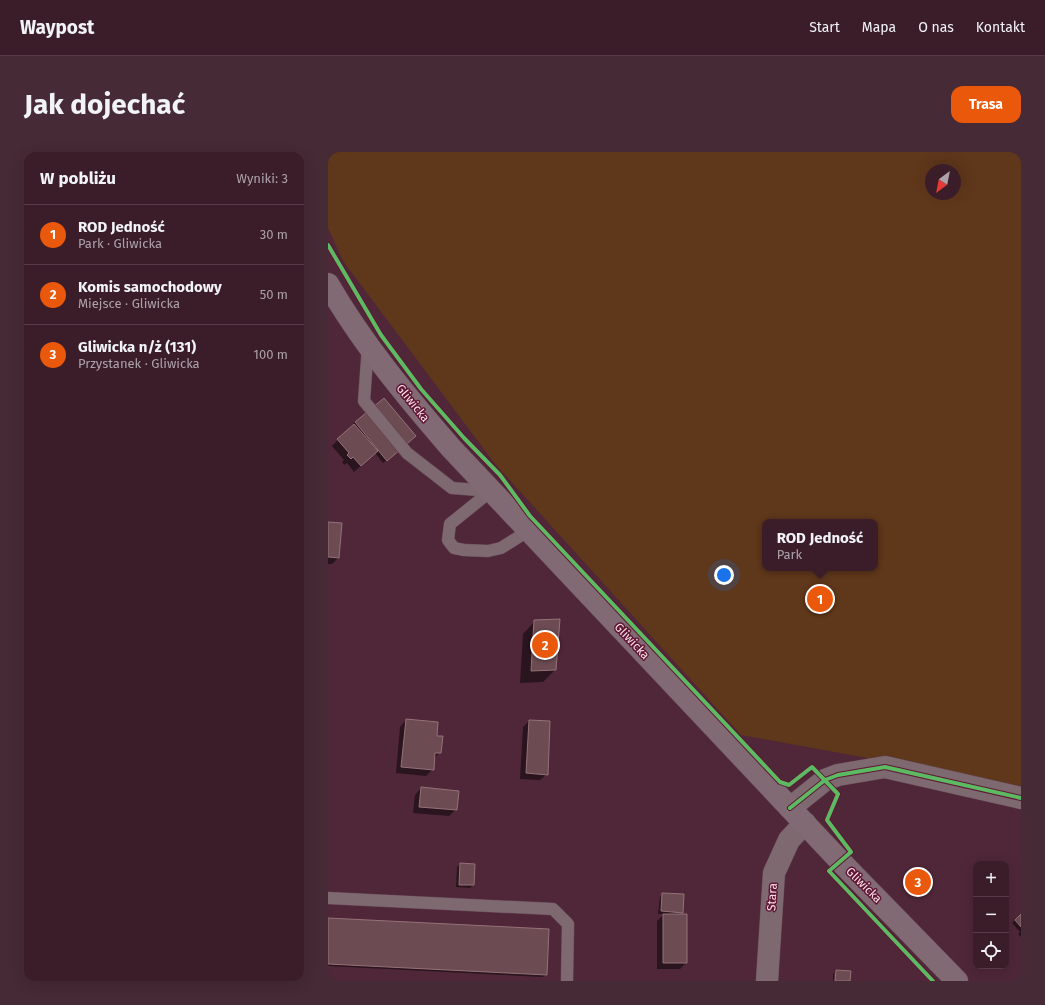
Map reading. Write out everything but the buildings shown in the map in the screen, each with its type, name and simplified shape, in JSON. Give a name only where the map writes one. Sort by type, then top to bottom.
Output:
[{"type":"main road","name":"Gliwicka","points":[[328,284],[368,345],[409,399],[451,448],[790,808],[805,822],[841,862],[957,981]]},
{"type":"street","points":[[790,808],[825,780],[838,775],[886,767],[1021,798]]},
{"type":"street","name":"Stara","points":[[767,981],[774,873],[789,840],[805,822]]},
{"type":"lane","points":[[368,345],[364,401],[407,453],[452,488],[491,491]]},
{"type":"lane","points":[[491,491],[450,524],[448,540],[454,548],[488,551],[501,548],[528,531]]},
{"type":"lane","points":[[328,898],[553,909],[568,924],[567,981]]},
{"type":"shaded area","points":[[328,152],[1021,152],[1021,786],[741,735],[495,464],[343,261],[328,228]]},
{"type":"cycle path","points":[[328,245],[381,335],[421,389],[464,438],[500,475],[530,516],[780,782],[789,785],[812,767],[838,794],[827,820],[851,852],[829,871],[933,981]]},
{"type":"cycle path","points":[[790,808],[825,780],[838,775],[885,767],[1021,798]]},
{"type":"place","name":"ROD Jedność","points":[[820,599]]},
{"type":"place","name":"Komis samochodowy","points":[[545,645]]},
{"type":"place","name":"Gliwicka n/ż (131)","points":[[918,882]]}]
